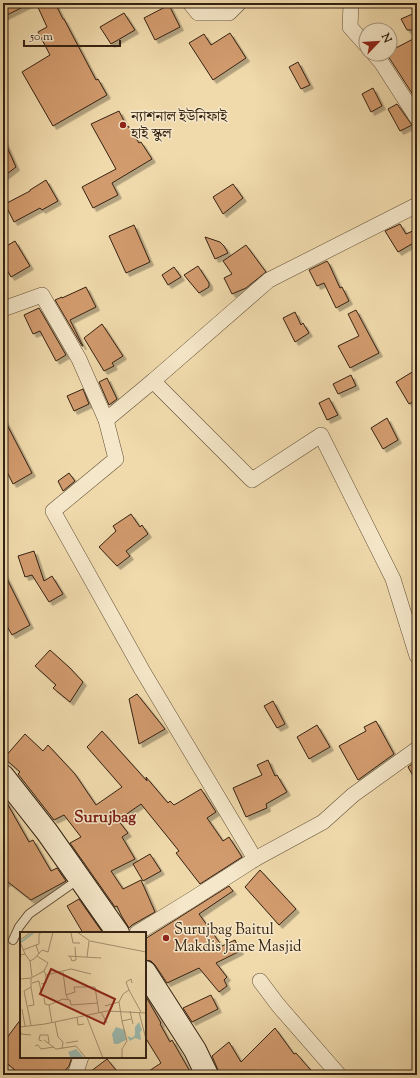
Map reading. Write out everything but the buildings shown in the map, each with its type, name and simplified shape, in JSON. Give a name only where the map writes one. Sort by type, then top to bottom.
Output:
[{"type":"street","points":[[190,3],[198,13],[228,13],[239,3]]},
{"type":"street","points":[[348,3],[351,5],[350,27],[358,36]]},
{"type":"street","points":[[381,62],[417,118]]},
{"type":"street","points":[[106,420],[269,280],[417,205]]},
{"type":"street","points":[[3,309],[42,295],[79,360],[106,420],[116,459],[53,511],[142,670],[255,859]]},
{"type":"street","points":[[153,381],[252,480],[321,435],[393,580],[417,656]]},
{"type":"street","points":[[139,932],[192,900],[255,859],[323,822],[353,795],[417,749]]},
{"type":"street","points":[[3,776],[46,832],[117,932]]},
{"type":"street","points":[[146,974],[195,1050],[207,1075]]},
{"type":"street","points":[[260,981],[278,1005],[339,1075]]},
{"type":"street","points":[[75,1075],[81,1058]]},
{"type":"lane","points":[[13,940],[19,927],[29,914],[80,879]]},
{"type":"place","name":"ন্যাশনাল ইউনিফাই হাই স্কুল","points":[[123,125]]},
{"type":"place","name":"Surujbag Baitul Makdis Jame Masjid","points":[[166,938]]},
{"type":"district","name":"Surujbag","points":[[105,816]]}]
